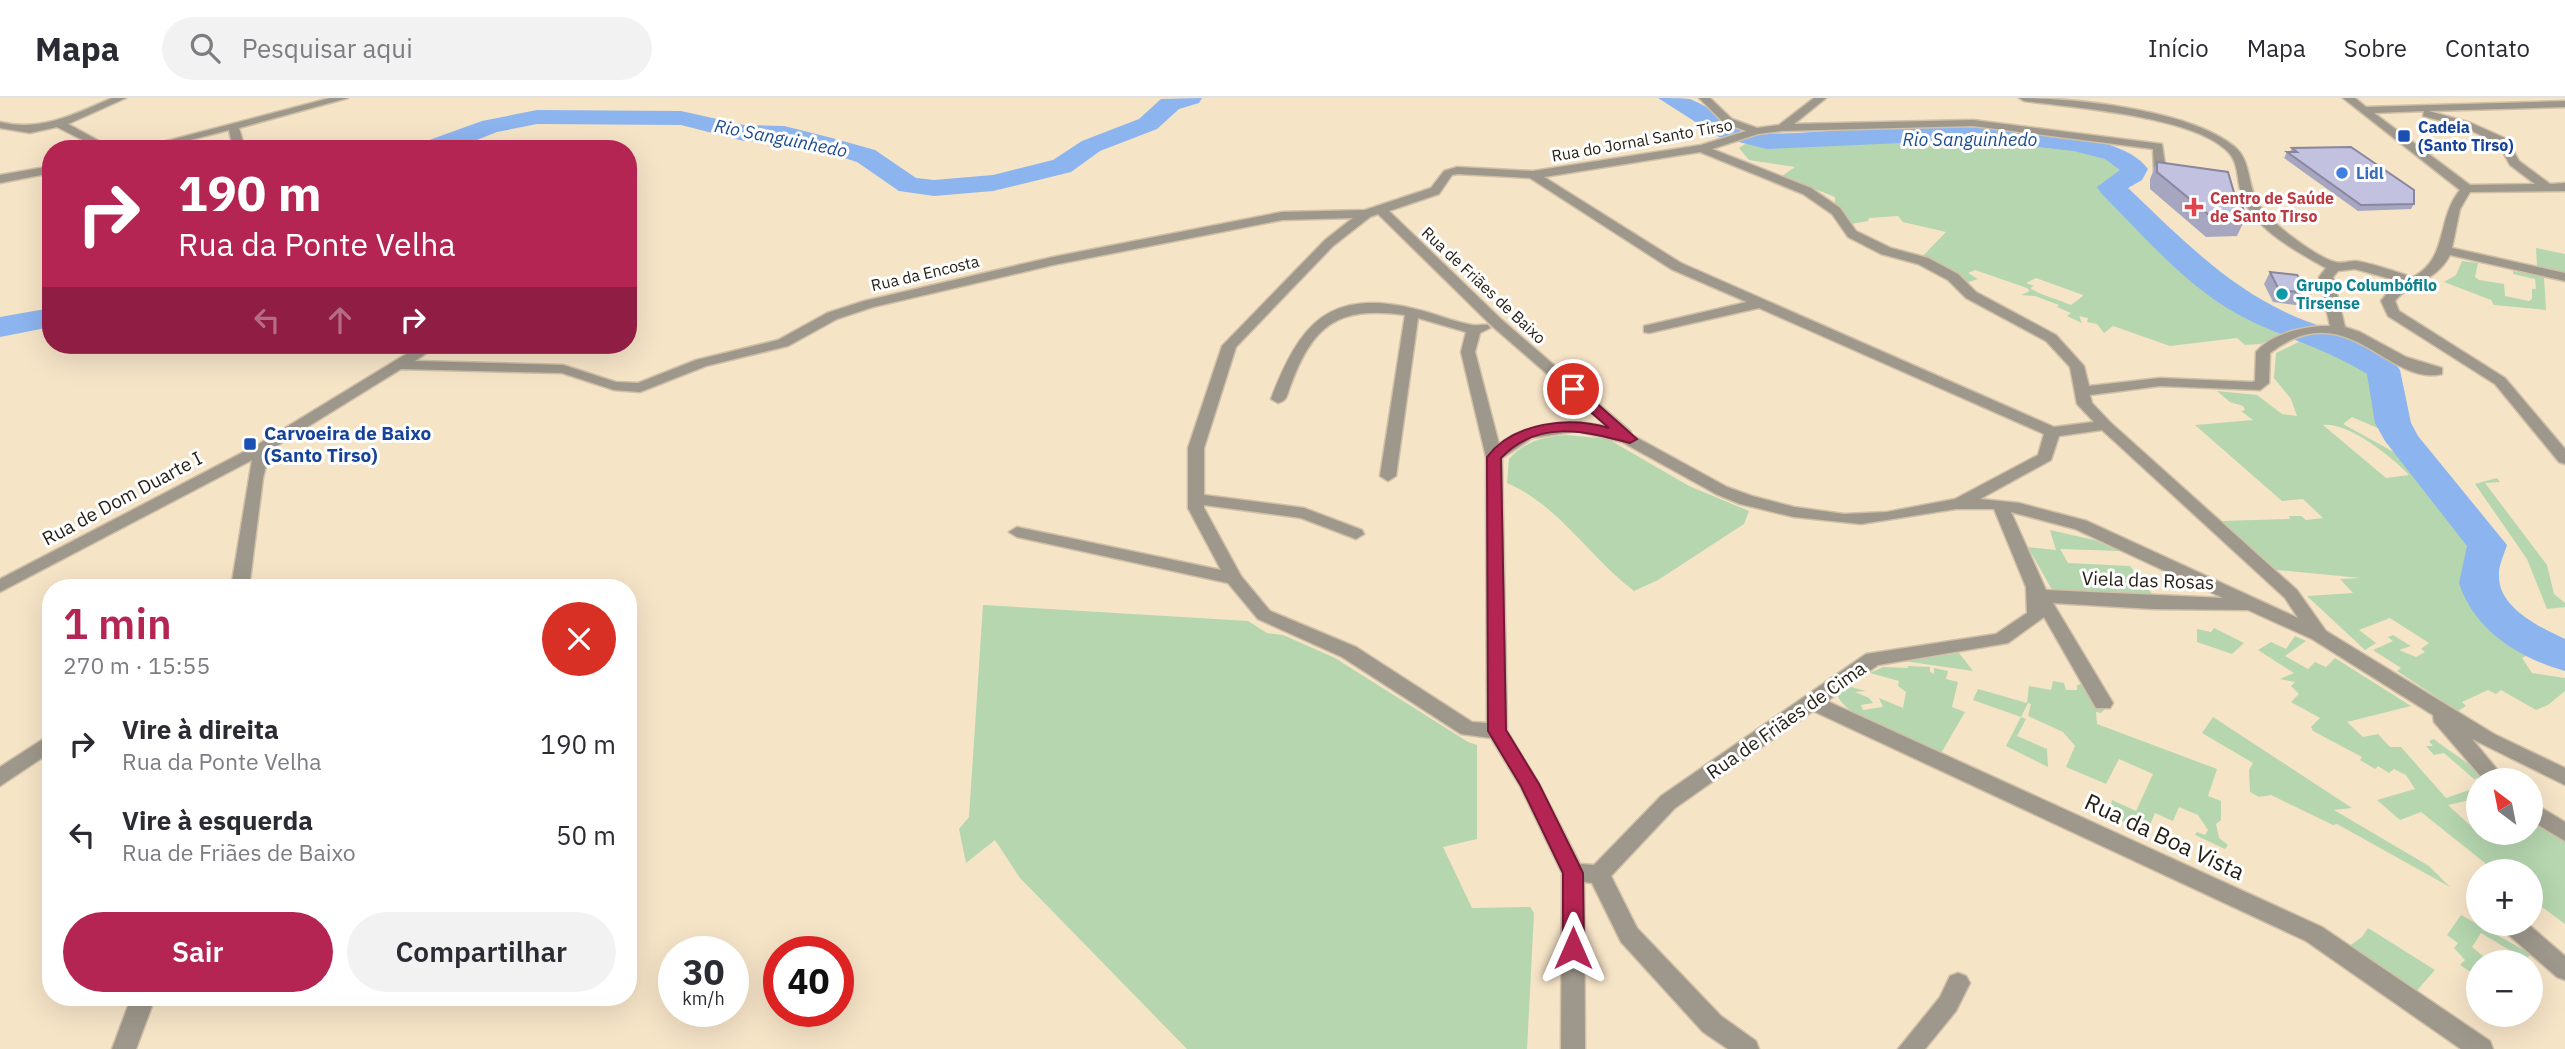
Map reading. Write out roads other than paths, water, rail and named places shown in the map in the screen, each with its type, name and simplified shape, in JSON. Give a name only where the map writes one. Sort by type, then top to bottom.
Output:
[{"type":"street","points":[[0,125],[19,132],[59,124],[121,98]]},
{"type":"street","points":[[176,140],[343,98]]},
{"type":"street","points":[[1704,98],[1728,121],[1753,132]]},
{"type":"street","points":[[1782,128],[1821,98]]},
{"type":"street","points":[[2024,98],[2180,124],[2224,144],[2235,152],[2249,200],[2261,216],[2333,267],[2355,265],[2415,282]]},
{"type":"street","points":[[2058,98],[2078,106]]},
{"type":"street","points":[[2348,98],[2467,189],[2565,187]]},
{"type":"street","points":[[2437,98],[2454,108]]},
{"type":"street","points":[[2364,110],[2565,104]]},
{"type":"street","points":[[2410,109],[2468,125],[2503,141],[2514,163],[2547,187]]},
{"type":"street","points":[[59,124],[91,140]]},
{"type":"street","points":[[233,125],[237,140]]},
{"type":"street","name":"Rua do Jornal Santo Tirso","points":[[1457,170],[1533,175],[1701,148],[1738,139],[1753,132],[1782,128],[1998,125],[2158,146],[2160,171]]},
{"type":"street","points":[[1701,148],[1807,191],[1836,211],[1852,234],[1886,251],[1923,261],[1953,277],[1971,295],[2051,338],[2077,366],[2085,404],[2291,594],[2319,635]]},
{"type":"street","name":"Rua da Encosta","points":[[401,365],[563,369],[614,386],[640,388],[701,363],[783,343],[832,316],[869,304],[1040,264],[1282,216],[1373,212],[1435,191],[1448,173],[1457,170]]},
{"type":"street","points":[[0,179],[42,171]]},
{"type":"street","points":[[1533,175],[1676,266],[1758,304],[2052,432],[2105,425]]},
{"type":"street","points":[[2467,189],[2451,211],[2444,250],[2438,265],[2415,282],[2392,293],[2388,301],[2393,313],[2500,381],[2565,459]]},
{"type":"street","points":[[1373,212],[1334,238],[1229,346],[1196,448],[1196,508],[1234,579],[1264,615],[1349,652],[1468,729],[1497,731]]},
{"type":"street","name":"Rua de Friães de Baixo","points":[[1373,212],[1630,439]]},
{"type":"street","points":[[2444,250],[2565,277]]},
{"type":"street","points":[[2333,267],[2326,277],[2338,327]]},
{"type":"street","points":[[1649,329],[1758,304]]},
{"type":"street","points":[[1278,399],[1301,345],[1326,320],[1353,309],[1381,306],[1474,330],[1497,323]]},
{"type":"street","points":[[1388,476],[1412,312]]},
{"type":"street","points":[[2084,391],[2160,382],[2255,387],[2262,383],[2263,352],[2269,346],[2305,332],[2338,327],[2419,370],[2437,371]]},
{"type":"street","points":[[1474,330],[1468,352],[1494,457],[1497,731],[1529,784],[1573,873],[1573,1049]]},
{"type":"street","name":"Rua de Dom Duarte I","points":[[0,586],[263,448],[418,354]]},
{"type":"street","points":[[1494,457],[1508,442],[1533,432],[1560,427],[1593,428],[1630,439],[1744,499],[1828,517],[1875,519],[1957,504],[2000,505],[2040,512],[2081,524],[2319,635],[2487,739],[2565,777]]},
{"type":"street","points":[[1957,504],[2045,457],[2052,432]]},
{"type":"street","points":[[241,579],[255,478],[263,448]]},
{"type":"street","points":[[1196,499],[1304,513],[1356,534]]},
{"type":"street","points":[[2000,505],[2038,592],[2103,704]]},
{"type":"street","points":[[1017,532],[1234,579]]},
{"type":"street","name":"Viela das Rosas","points":[[2038,592],[2153,603],[2253,604]]},
{"type":"street","name":"Rua de Friães de Cima","points":[[1598,874],[1668,802],[1763,738],[1809,701],[1872,659],[2001,639],[2036,615],[2038,592]]},
{"type":"street","name":"Rua da Boa Vista","points":[[1809,701],[2314,934],[2481,1049]]},
{"type":"street","points":[[2429,703],[2486,768]]},
{"type":"street","points":[[0,778],[42,748]]},
{"type":"street","points":[[2543,818],[2565,833]]},
{"type":"street","points":[[1573,873],[1598,874],[1629,936],[1712,1024],[1747,1049]]},
{"type":"street","points":[[2526,936],[2565,970]]},
{"type":"street","points":[[1910,1049],[1948,1004],[1958,983]]},
{"type":"street","points":[[124,1049],[140,1006]]},
{"type":"waterway","name":"Rio Sanguinhedo","points":[[454,140],[491,126],[537,117],[681,118],[744,133],[784,134],[823,143],[866,156],[909,185],[934,188],[993,183],[1062,166],[1091,146],[1148,124],[1170,104],[1190,98]]},
{"type":"waterway","name":"Rio Sanguinhedo","points":[[1670,98],[1728,132],[1767,141],[1963,135],[2074,143],[2114,153],[2135,169],[2133,174],[2111,187],[2172,247],[2220,289],[2274,320],[2348,350],[2383,370],[2393,423],[2403,441],[2431,472],[2487,545],[2479,574],[2483,596],[2513,628],[2565,656]]},
{"type":"waterway","name":"Rio Sanguinhedo","points":[[0,327],[42,319]]},
{"type":"place","name":"Cadeia (Santo Tirso)","points":[[2404,136]]},
{"type":"place","name":"Lidl","points":[[2342,173]]},
{"type":"place","name":"Centro de Saúde de Santo Tirso","points":[[2194,207]]},
{"type":"place","name":"Grupo Columbófilo Tirsense","points":[[2282,294]]},
{"type":"place","name":"Carvoeira de Baixo (Santo Tirso)","points":[[250,444]]}]
